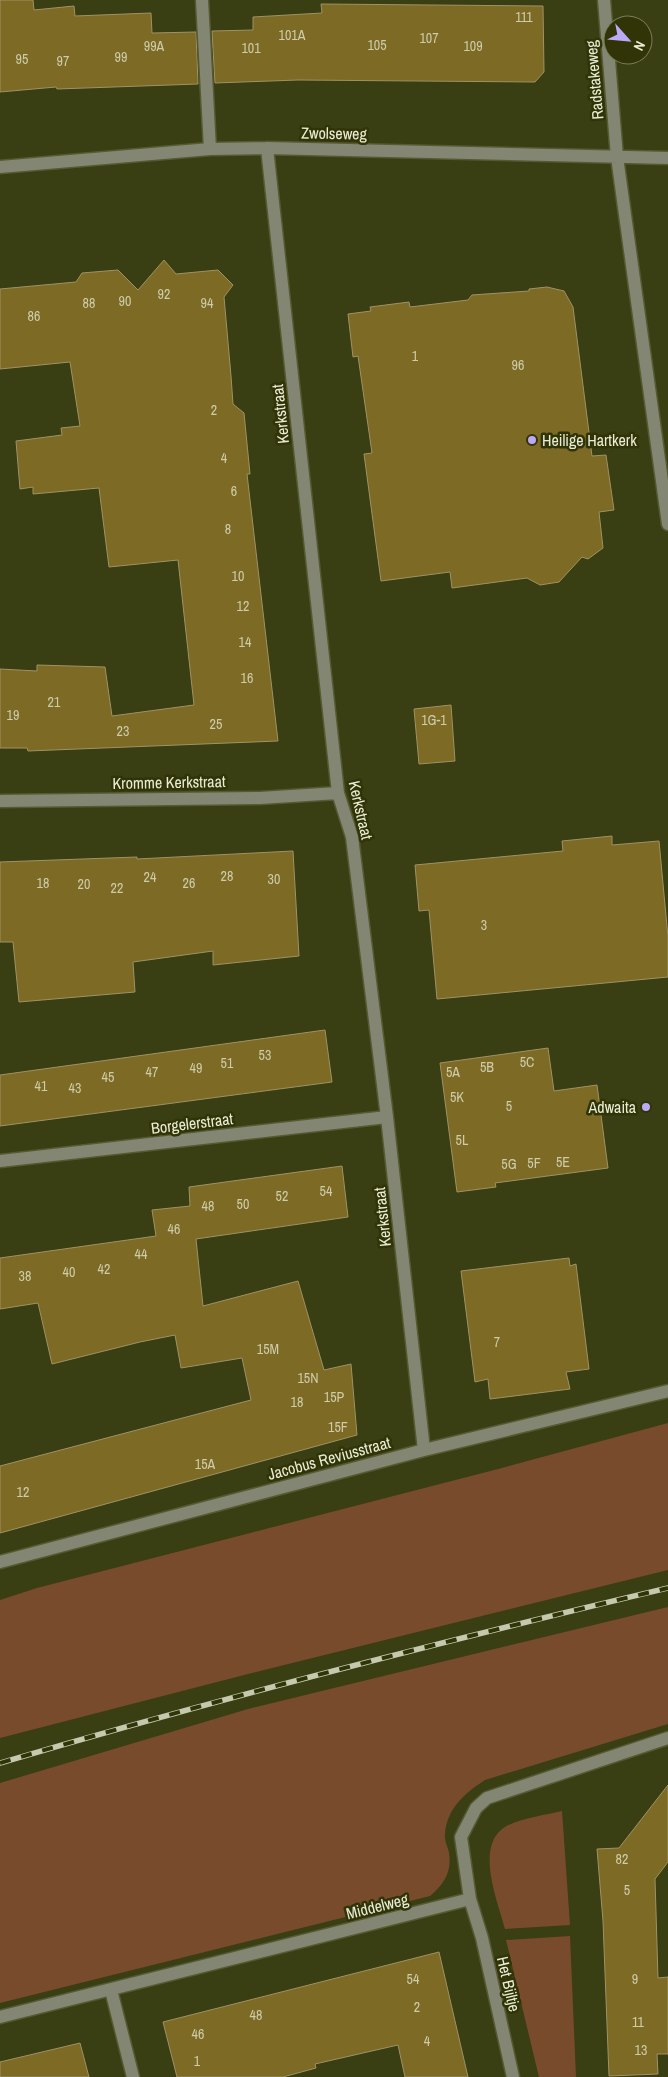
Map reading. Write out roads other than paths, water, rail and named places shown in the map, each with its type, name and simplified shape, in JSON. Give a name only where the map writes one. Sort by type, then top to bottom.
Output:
[{"type":"street","points":[[202,0],[210,149]]},
{"type":"street","name":"Radstakeweg","points":[[604,0],[617,157],[668,524]]},
{"type":"street","name":"Zwolseweg","points":[[0,167],[210,149],[267,148],[668,158]]},
{"type":"street","name":"Kerkstraat","points":[[267,148],[338,793],[352,837],[387,1117],[424,1450]]},
{"type":"street","name":"Kromme Kerkstraat","points":[[0,800],[260,798],[338,793]]},
{"type":"street","name":"Borgelerstraat","points":[[0,1161],[387,1117]]},
{"type":"street","name":"Jacobus Reviusstraat","points":[[0,1562],[424,1450],[668,1391]]},
{"type":"street","points":[[470,1899],[461,1837],[476,1808],[487,1798],[668,1738]]},
{"type":"street","name":"Middelweg","points":[[0,2017],[470,1899]]},
{"type":"street","name":"Het Bijltje","points":[[470,1899],[482,1938],[513,2077]]},
{"type":"street","points":[[111,1990],[133,2077]]},
{"type":"railway","points":[[0,1763],[333,1671],[668,1588]]},
{"type":"place","name":"Heilige Hartkerk","points":[[532,440]]},
{"type":"place","name":"Adwaita","points":[[646,1107]]}]
